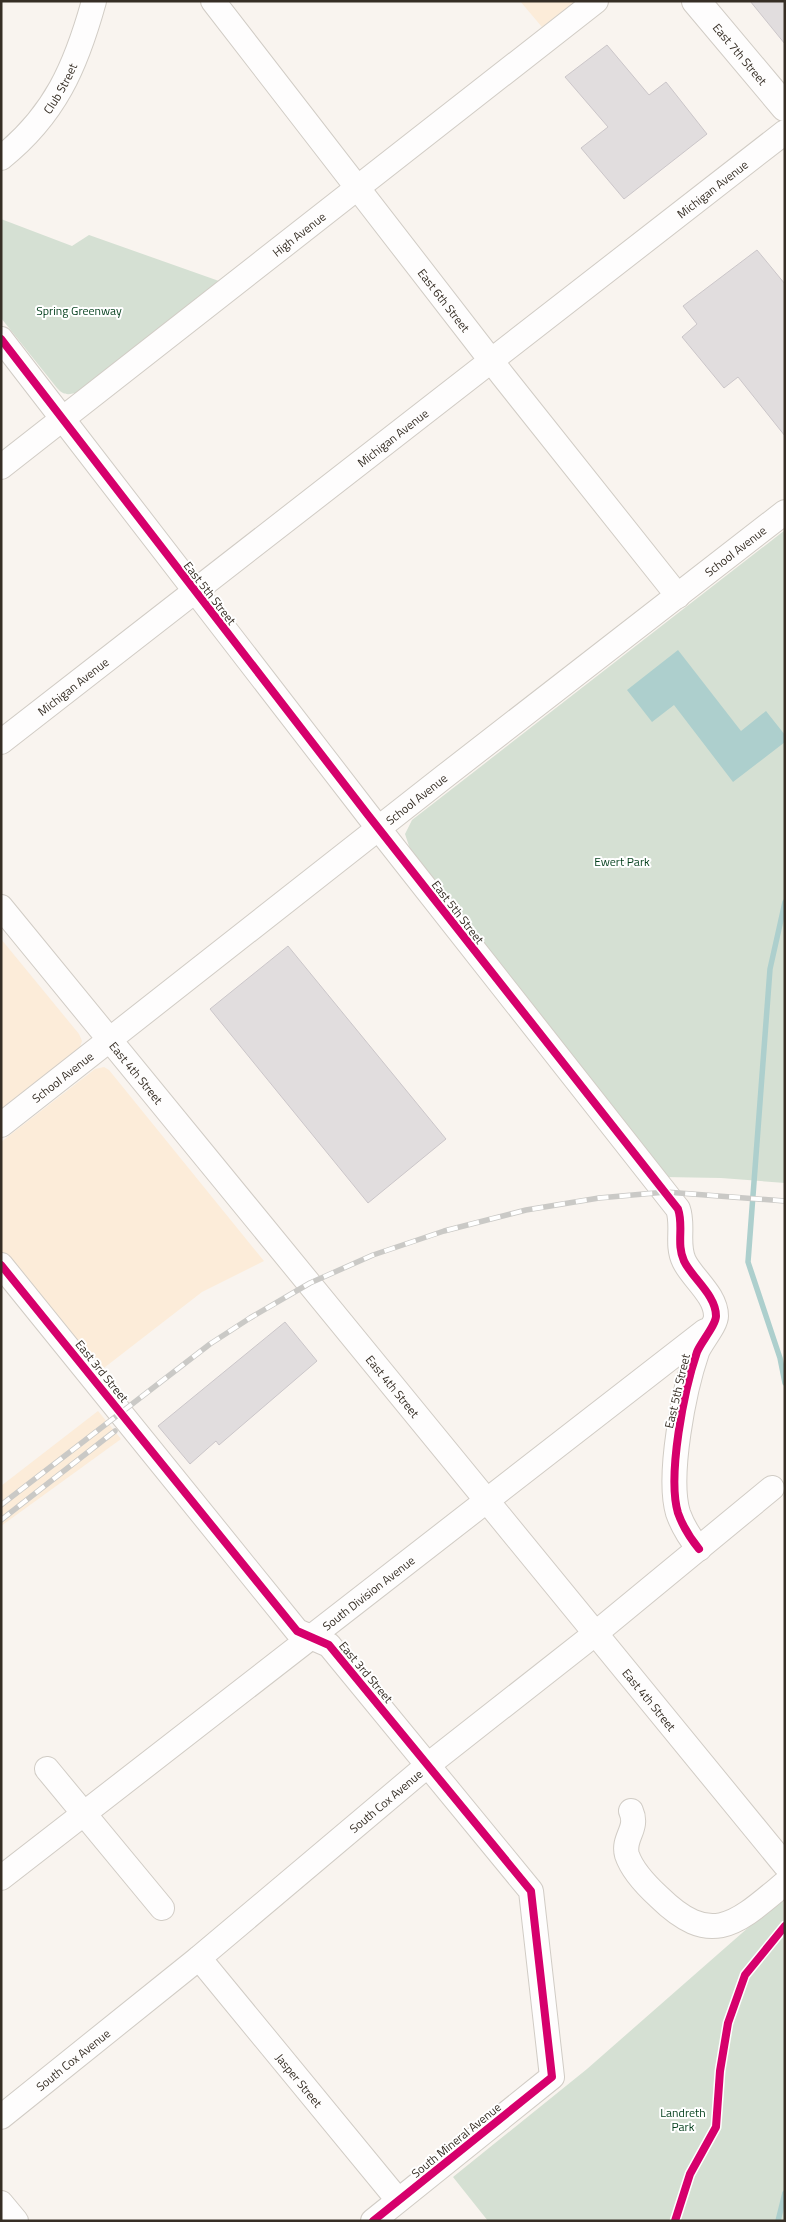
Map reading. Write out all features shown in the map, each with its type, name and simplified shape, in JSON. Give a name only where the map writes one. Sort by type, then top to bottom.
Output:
[{"type":"main road","name":"East 7th Street","points":[[696,1],[785,107]]},
{"type":"street","name":"Club Street","points":[[1,158],[26,138],[38,125],[61,89],[79,50],[94,1]]},
{"type":"street","name":"East 6th Street","points":[[213,1],[491,360],[678,596]]},
{"type":"street","name":"High Avenue","points":[[1,467],[596,1]]},
{"type":"street","name":"Michigan Avenue","points":[[1,742],[785,132]]},
{"type":"street","name":"East 5th Street","points":[[1,339],[378,829],[673,1201],[680,1217],[681,1254],[687,1267],[708,1295],[716,1317],[699,1346],[693,1365],[679,1430],[674,1480],[678,1512],[686,1532],[699,1549]]},
{"type":"street","name":"School Avenue","points":[[1,1125],[785,512]]},
{"type":"street","name":"East 4th Street","points":[[1,907],[785,1864]]},
{"type":"street","name":"East 3rd Street","points":[[1,1265],[297,1631],[329,1645],[531,1891],[552,2077]]},
{"type":"street","name":"South Division Avenue","points":[[1,1878],[712,1326]]},
{"type":"street","name":"South Cox Avenue","points":[[1,2117],[199,1958],[428,1765],[596,1633],[772,1488]]},
{"type":"street","points":[[47,1769],[162,1908]]},
{"type":"street","points":[[631,1811],[635,1819],[626,1846],[631,1863],[647,1885],[666,1904],[693,1923],[706,1927],[730,1923],[750,1911],[785,1883]]},
{"type":"street","name":"Jasper Street","points":[[199,1958],[398,2200]]},
{"type":"street","name":"South Mineral Avenue","points":[[373,2221],[552,2077]]},
{"type":"street","points":[[1,2203],[16,2221]]},
{"type":"shaded area","points":[[520,1],[576,1],[542,27]]},
{"type":"shaded area","points":[[1,939],[79,1034],[82,1041],[79,1050],[1,1110]]},
{"type":"shaded area","points":[[104,1067],[109,1070],[264,1261],[202,1292],[100,1371],[1,1250],[1,1142],[95,1069]]},
{"type":"shaded area","points":[[98,1411],[121,1439],[1,1526],[1,1486]]},
{"type":"green space","name":"Spring Greenway","points":[[1,219],[72,246],[89,235],[219,281],[78,392],[64,394],[57,388],[1,318]]},
{"type":"green space","name":"Ewert Park","points":[[785,530],[785,1183],[721,1178],[664,1177],[411,852],[405,834],[412,820]]},
{"type":"green space","name":"Landreth Park","points":[[783,1897],[785,2221],[488,2221],[453,2177],[587,2069]]},
{"type":"water","points":[[678,650],[741,731],[766,711],[785,735],[785,742],[733,782],[674,705],[652,722],[627,690]]},
{"type":"building","points":[[750,1],[785,1],[785,44]]},
{"type":"building","points":[[607,45],[649,95],[666,82],[707,134],[624,199],[581,148],[608,127],[565,77]]},
{"type":"building","points":[[757,250],[785,284],[785,436],[738,377],[724,388],[682,337],[697,324],[683,306]]},
{"type":"building","points":[[288,946],[446,1139],[368,1203],[210,1009]]},
{"type":"building","points":[[285,1322],[317,1361],[219,1445],[216,1441],[190,1464],[158,1426]]},
{"type":"waterway","points":[[785,902],[770,969],[748,1262],[780,1358],[785,1383]]},
{"type":"waterway","points":[[778,2221],[785,2193]]},
{"type":"railway","points":[[1,1505],[210,1344],[310,1283],[373,1255],[444,1231],[526,1210],[599,1198],[666,1192],[785,1201]]},
{"type":"railway","points":[[1,1520],[115,1431]]},
{"type":"cycle path","points":[[1,339],[368,815],[678,1209],[680,1215],[680,1242],[684,1261],[708,1294],[715,1308],[716,1316],[714,1324],[697,1352],[692,1368],[682,1410],[674,1478],[678,1513],[687,1532],[699,1549]]},
{"type":"cycle path","points":[[1,1265],[297,1631],[329,1645],[531,1891],[552,2077],[373,2221]]},
{"type":"cycle path","points":[[675,2221],[690,2174],[716,2127],[720,2071],[728,2023],[745,1975],[785,1926]]}]
